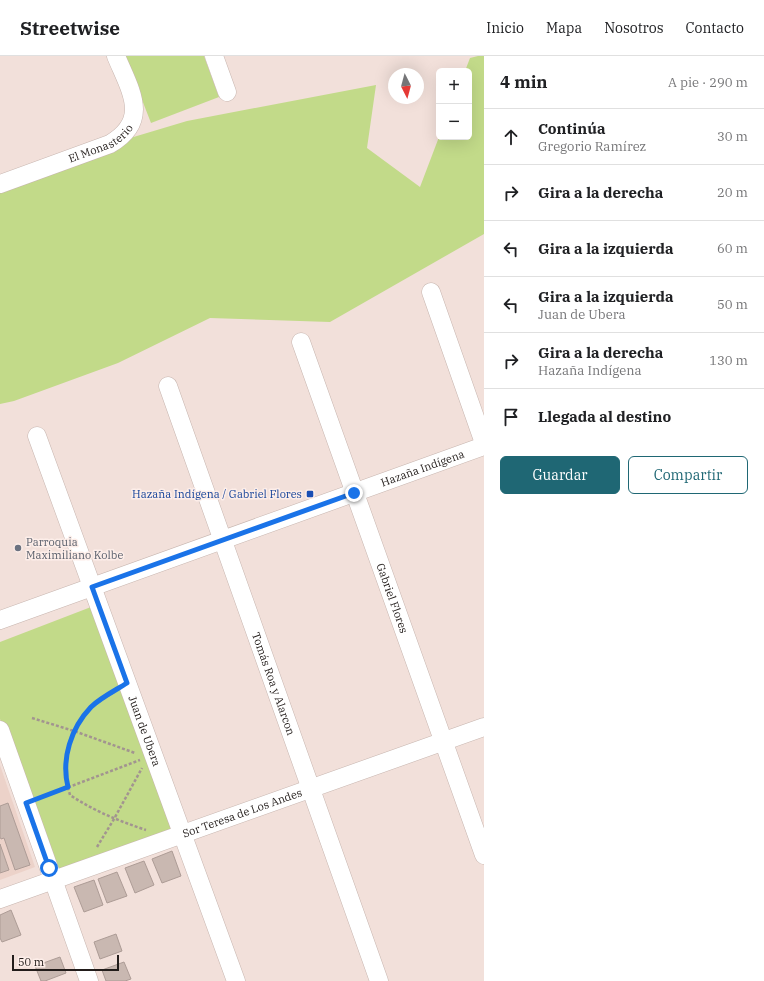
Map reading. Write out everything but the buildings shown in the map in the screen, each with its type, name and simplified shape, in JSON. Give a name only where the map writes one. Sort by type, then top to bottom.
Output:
[{"type":"street","name":"El Monasterio","points":[[0,184],[110,144],[124,134],[133,119],[134,102],[116,56]]},
{"type":"street","points":[[214,56],[228,92]]},
{"type":"street","points":[[431,292],[484,444]]},
{"type":"street","name":"Gabriel Flores","points":[[301,342],[484,854]]},
{"type":"street","name":"Tomás Roa y Alarcon","points":[[168,386],[379,981]]},
{"type":"street","name":"Juan de Ubera","points":[[37,436],[236,981]]},
{"type":"street","name":"Hazaña Indígena","points":[[0,620],[354,493],[484,444]]},
{"type":"street","name":"Sor Teresa de Los Andes","points":[[0,899],[484,727]]},
{"type":"street","points":[[0,730],[89,981]]},
{"type":"path","points":[[127,683],[92,706],[74,731],[67,750],[65,776],[70,795],[88,807],[114,819],[151,832]]},
{"type":"path","points":[[32,718],[140,754]]},
{"type":"path","points":[[26,803],[140,760]]},
{"type":"path","points":[[85,869],[144,764]]},
{"type":"shaded area","points":[[0,765],[35,867],[0,880]]},
{"type":"green space","points":[[125,56],[204,56],[219,97],[151,123]]},
{"type":"green space","points":[[484,56],[484,234],[330,322],[210,318],[118,363],[14,401],[0,404],[0,177],[187,121],[376,85],[367,148],[420,187],[438,140],[472,140],[472,68],[466,68],[470,58]]},
{"type":"green space","points":[[91,607],[173,831],[56,873],[0,719],[0,642]]},
{"type":"place","name":"Hazaña Indígena / Gabriel Flores","points":[[310,494]]},
{"type":"place","name":"Parroquia Maximiliano Kolbe","points":[[18,548]]},
{"type":"route","points":[[49,868],[26,803],[68,787],[65,776],[67,750],[75,728],[92,706],[127,683],[92,587],[354,493]]}]
